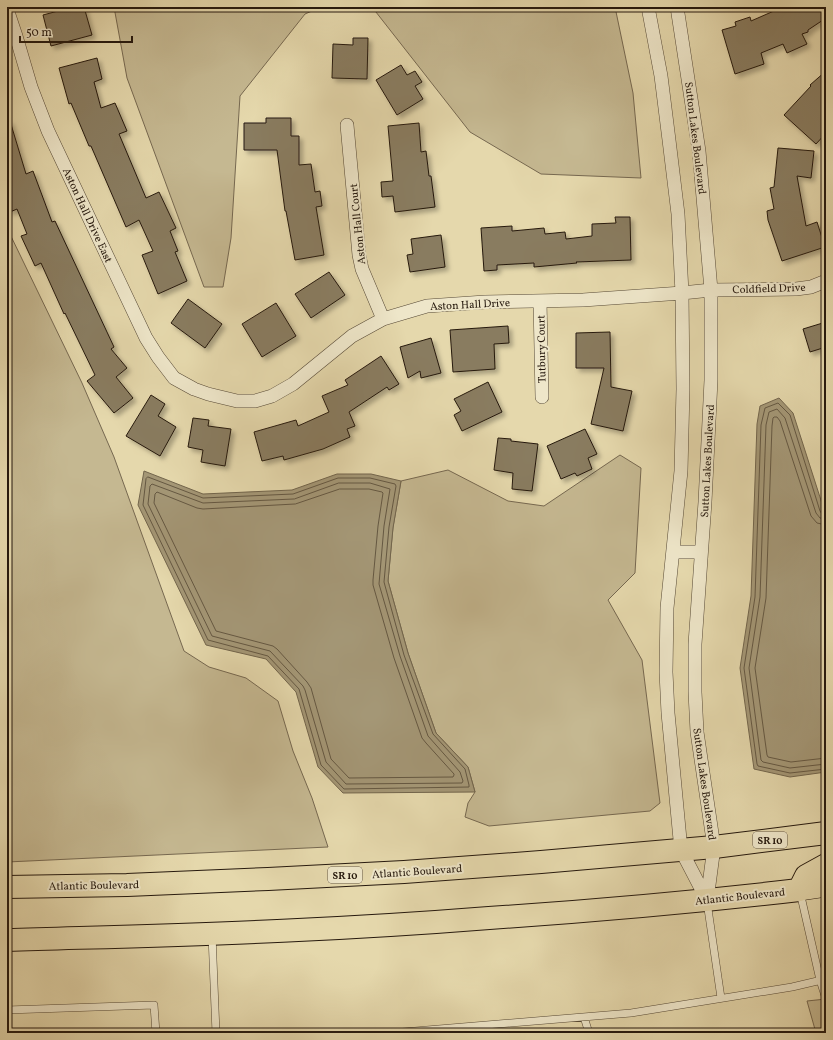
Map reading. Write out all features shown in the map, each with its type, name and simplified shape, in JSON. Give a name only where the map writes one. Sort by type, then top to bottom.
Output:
[{"type":"highway","name":"Atlantic Boulevard","points":[[7,887],[128,885],[404,872],[682,850],[826,834]]},
{"type":"highway","points":[[799,890],[806,876],[826,865]]},
{"type":"highway","name":"Atlantic Boulevard","points":[[7,940],[212,934],[408,924],[562,913],[799,890]]},
{"type":"main road","name":"Atlantic Boulevard","points":[[799,890],[826,886]]},
{"type":"street","points":[[649,7],[661,76],[678,214],[682,293],[683,389],[681,471],[667,608],[666,679],[668,713],[682,850],[706,900]]},
{"type":"street","name":"Sutton Lakes Boulevard","points":[[677,7],[699,151],[712,290],[711,380],[705,502],[695,644],[697,732],[714,847],[706,900]]},
{"type":"street","name":"Aston Hall Drive East","points":[[7,8],[31,87],[48,131],[146,338],[174,378],[194,389],[208,394]]},
{"type":"street","name":"Aston Hall Court","points":[[347,125],[359,255],[362,269],[383,319]]},
{"type":"street","name":"Coldfield Drive","points":[[712,290],[796,289],[811,287],[826,281]]},
{"type":"street","name":"Aston Hall Drive","points":[[208,394],[237,401],[255,401],[272,396],[293,384],[352,336],[383,319],[427,306],[485,302],[584,300],[712,290]]},
{"type":"street","name":"Tutbury Court","points":[[540,301],[542,397]]},
{"type":"street","points":[[672,552],[701,552]]},
{"type":"lane","points":[[799,890],[823,979],[826,999]]},
{"type":"lane","points":[[706,900],[721,998]]},
{"type":"lane","points":[[212,934],[216,1033]]},
{"type":"lane","points":[[391,1033],[630,1013],[792,987],[823,979]]},
{"type":"lane","points":[[7,1010],[154,1005],[156,1033]]},
{"type":"lane","points":[[584,1017],[589,1033]]},
{"type":"shaded area","points":[[114,7],[321,7],[305,14],[240,96],[231,238],[223,287],[204,287],[127,78]]},
{"type":"shaded area","points":[[372,7],[615,7],[633,93],[641,178],[541,174],[470,132]]},
{"type":"shaded area","points":[[7,228],[82,383],[114,457],[184,651],[209,667],[246,678],[278,701],[293,751],[312,798],[328,847],[7,862]]},
{"type":"shaded area","points":[[620,455],[641,468],[635,573],[608,600],[642,660],[660,803],[650,811],[489,826],[465,817],[468,803],[475,792],[468,767],[436,733],[408,653],[388,581],[393,527],[401,481],[448,470],[508,501],[544,506]]},
{"type":"shaded area","points":[[826,999],[826,1033],[816,1033],[807,1001]]},
{"type":"water","points":[[779,398],[793,413],[826,516],[826,772],[790,777],[754,769],[740,668],[751,596],[757,424],[760,406]]},
{"type":"water","points":[[144,471],[203,494],[292,490],[337,474],[371,474],[401,481],[393,528],[388,581],[408,653],[436,733],[468,767],[475,792],[343,793],[318,767],[296,692],[266,659],[206,645],[138,505]]},
{"type":"building","points":[[73,7],[84,7],[92,35],[51,46],[43,15]]},
{"type":"building","points":[[783,7],[826,7],[826,18],[808,30],[808,32],[802,34],[807,44],[787,53],[783,44],[761,53],[764,64],[735,74],[722,30],[736,26],[735,22],[750,17],[751,21]]},
{"type":"building","points":[[353,38],[368,38],[367,79],[332,78],[333,44],[353,45]]},
{"type":"building","points":[[97,58],[102,79],[94,82],[101,108],[115,103],[127,131],[119,134],[146,198],[159,192],[176,228],[170,231],[178,251],[175,252],[187,281],[158,294],[142,255],[153,251],[139,220],[126,227],[91,146],[89,146],[71,103],[69,104],[59,68]]},
{"type":"building","points":[[401,65],[407,75],[415,71],[422,82],[415,86],[423,99],[397,115],[376,80]]},
{"type":"building","points":[[826,71],[826,133],[816,144],[784,115],[811,86],[810,85]]},
{"type":"building","points":[[266,118],[291,118],[291,136],[299,136],[299,165],[311,164],[315,192],[320,191],[322,206],[316,207],[324,255],[295,260],[285,211],[277,150],[244,150],[244,123],[266,123]]},
{"type":"building","points":[[7,121],[10,121],[26,174],[33,171],[52,222],[55,221],[114,347],[111,349],[127,368],[116,377],[133,398],[114,413],[87,381],[95,375],[65,313],[64,314],[41,263],[35,266],[21,236],[27,234],[17,209],[10,212],[7,205]]},
{"type":"building","points":[[419,123],[421,152],[426,151],[435,207],[395,212],[393,196],[382,197],[381,182],[393,181],[388,126]]},
{"type":"building","points":[[778,148],[814,151],[811,178],[797,176],[806,226],[817,222],[825,247],[782,261],[768,220],[767,211],[774,209],[770,188],[774,187]]},
{"type":"building","points":[[615,217],[630,217],[631,260],[576,262],[577,263],[534,267],[534,263],[497,265],[497,270],[484,271],[481,228],[512,226],[512,231],[544,228],[545,234],[565,232],[566,239],[592,236],[592,224],[616,223]]},
{"type":"building","points":[[441,235],[445,267],[410,272],[407,255],[413,254],[411,239]]},
{"type":"building","points":[[329,272],[345,295],[311,318],[295,294]]},
{"type":"building","points":[[188,299],[222,324],[205,348],[171,323]]},
{"type":"building","points":[[276,303],[296,336],[262,357],[242,324]]},
{"type":"building","points":[[826,322],[826,347],[810,352],[803,329]]},
{"type":"building","points":[[508,326],[509,343],[494,344],[495,369],[453,372],[450,330]]},
{"type":"building","points":[[610,332],[611,387],[632,391],[623,431],[591,424],[604,368],[576,368],[576,333]]},
{"type":"building","points":[[431,338],[441,373],[421,378],[420,371],[408,378],[400,347]]},
{"type":"building","points":[[381,356],[399,384],[389,390],[387,387],[349,412],[355,426],[347,429],[350,437],[323,449],[284,460],[283,456],[262,461],[254,432],[296,420],[298,426],[329,412],[322,396],[348,385],[345,380]]},
{"type":"building","points":[[488,382],[502,412],[462,431],[454,415],[461,411],[454,399]]},
{"type":"building","points":[[151,395],[165,404],[158,416],[176,427],[160,456],[126,436]]},
{"type":"building","points":[[193,418],[209,420],[208,426],[231,429],[225,466],[201,462],[203,450],[188,447]]},
{"type":"building","points":[[585,429],[597,454],[588,458],[592,469],[577,476],[575,473],[561,479],[547,446]]},
{"type":"building","points":[[498,438],[538,444],[532,491],[512,489],[513,473],[494,470]]}]
